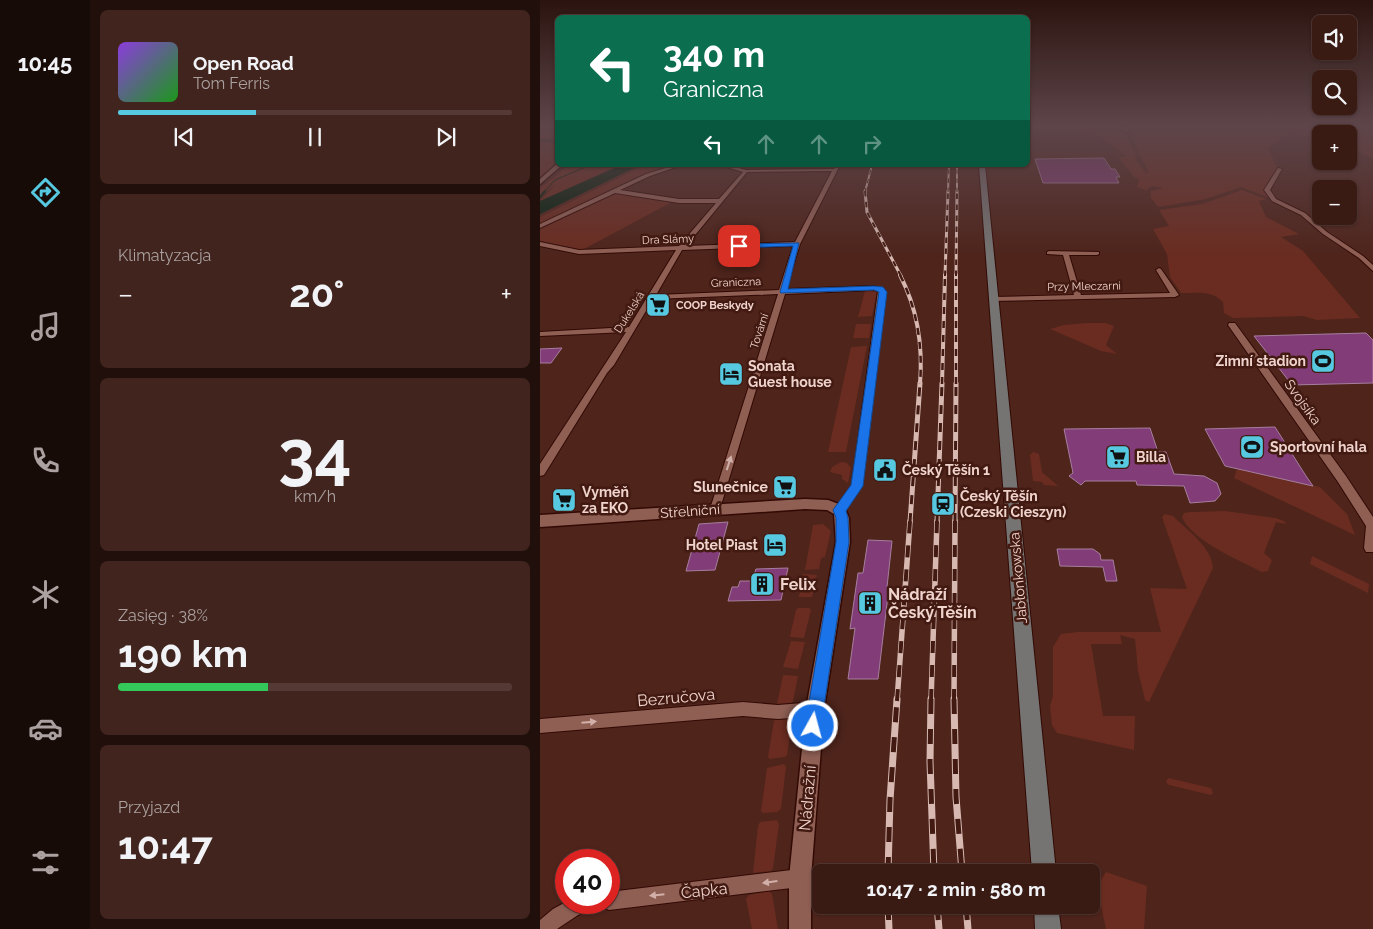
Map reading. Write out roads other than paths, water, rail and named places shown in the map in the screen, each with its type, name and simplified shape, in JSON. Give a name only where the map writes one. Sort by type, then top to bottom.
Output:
[{"type":"main road","name":"Jabłonkowska","points":[[982,169],[1043,864]]},
{"type":"main road","points":[[1047,914],[1048,929]]},
{"type":"street","points":[[540,182],[554,169]]},
{"type":"street","points":[[540,226],[648,175],[666,169]]},
{"type":"street","points":[[740,169],[746,171],[796,169]]},
{"type":"street","name":"Tovární","points":[[715,509],[784,292],[797,244],[836,169]]},
{"type":"street","points":[[1280,169],[1267,190],[1270,196],[1303,214],[1325,233],[1361,257],[1373,269]]},
{"type":"street","name":"Dukelská","points":[[540,472],[652,297],[680,248],[746,171]]},
{"type":"street","points":[[614,191],[679,201],[720,201]]},
{"type":"street","name":"Dra Slámy","points":[[540,244],[579,252],[797,244]]},
{"type":"street","points":[[1049,253],[1097,253]]},
{"type":"street","points":[[1066,254],[1078,297]]},
{"type":"street","name":"Przy Mleczarni","points":[[993,299],[1176,295],[1159,270]]},
{"type":"street","name":"Graniczna","points":[[652,297],[881,289],[883,292],[857,486],[839,510]]},
{"type":"street","name":"Svojsíka","points":[[1232,325],[1342,479],[1372,525],[1370,548]]},
{"type":"street","points":[[540,334],[632,329]]},
{"type":"street","name":"Střelniční","points":[[540,521],[805,504],[828,505],[839,510]]},
{"type":"street","name":"Nádražní","points":[[800,929],[800,878],[815,709],[843,542],[842,518],[839,510]]},
{"type":"street","name":"Bezručova","points":[[540,726],[743,709],[778,712],[815,709]]},
{"type":"street","name":"Čapka","points":[[620,900],[800,878]]},
{"type":"street","points":[[544,929],[563,914]]},
{"type":"waterway","points":[[544,192],[555,180],[580,169]]},
{"type":"waterway","points":[[540,197],[545,191]]},
{"type":"railway","points":[[865,192],[871,169]]},
{"type":"railway","points":[[948,192],[949,169]]},
{"type":"railway","points":[[957,169],[957,191]]},
{"type":"railway","points":[[945,276],[948,191]]},
{"type":"railway","points":[[956,276],[957,191]]},
{"type":"railway","points":[[865,192],[867,212],[901,276]]},
{"type":"railway","points":[[900,275],[911,301],[918,328],[921,356],[920,384]]},
{"type":"railway","points":[[942,384],[945,275]]},
{"type":"railway","points":[[956,276],[956,383]]},
{"type":"railway","points":[[910,522],[920,383]]},
{"type":"railway","points":[[937,522],[942,383]]},
{"type":"railway","points":[[955,522],[956,383]]},
{"type":"railway","points":[[897,701],[910,521]]},
{"type":"railway","points":[[931,701],[937,521]]},
{"type":"railway","points":[[954,699],[955,521]]},
{"type":"railway","points":[[888,864],[890,800],[897,699]]},
{"type":"railway","points":[[931,699],[930,762],[934,864]]},
{"type":"railway","points":[[954,699],[956,797],[961,864]]},
{"type":"railway","points":[[888,914],[889,929]]},
{"type":"railway","points":[[938,914],[939,929]]},
{"type":"railway","points":[[967,914],[968,929]]},
{"type":"place","name":"COOP Beskydy","points":[[658,305]]},
{"type":"place","name":"Zimní stadion","points":[[1323,361]]},
{"type":"place","name":"Sonata Guest house","points":[[731,374]]},
{"type":"place","name":"Sportovní hala","points":[[1252,447]]},
{"type":"place","name":"Billa","points":[[1118,457]]},
{"type":"place","name":"Český Těšín 1","points":[[885,470]]},
{"type":"place","name":"Slunečnice","points":[[785,487]]},
{"type":"place","name":"Vyměň za EKO","points":[[564,500]]},
{"type":"place","name":"Český Těšín (Czeski Cieszyn)","points":[[943,504]]},
{"type":"place","name":"Hotel Piast","points":[[775,545]]},
{"type":"place","name":"Felix","points":[[762,584]]},
{"type":"place","name":"Nádraží Český Těšín","points":[[870,603]]}]
